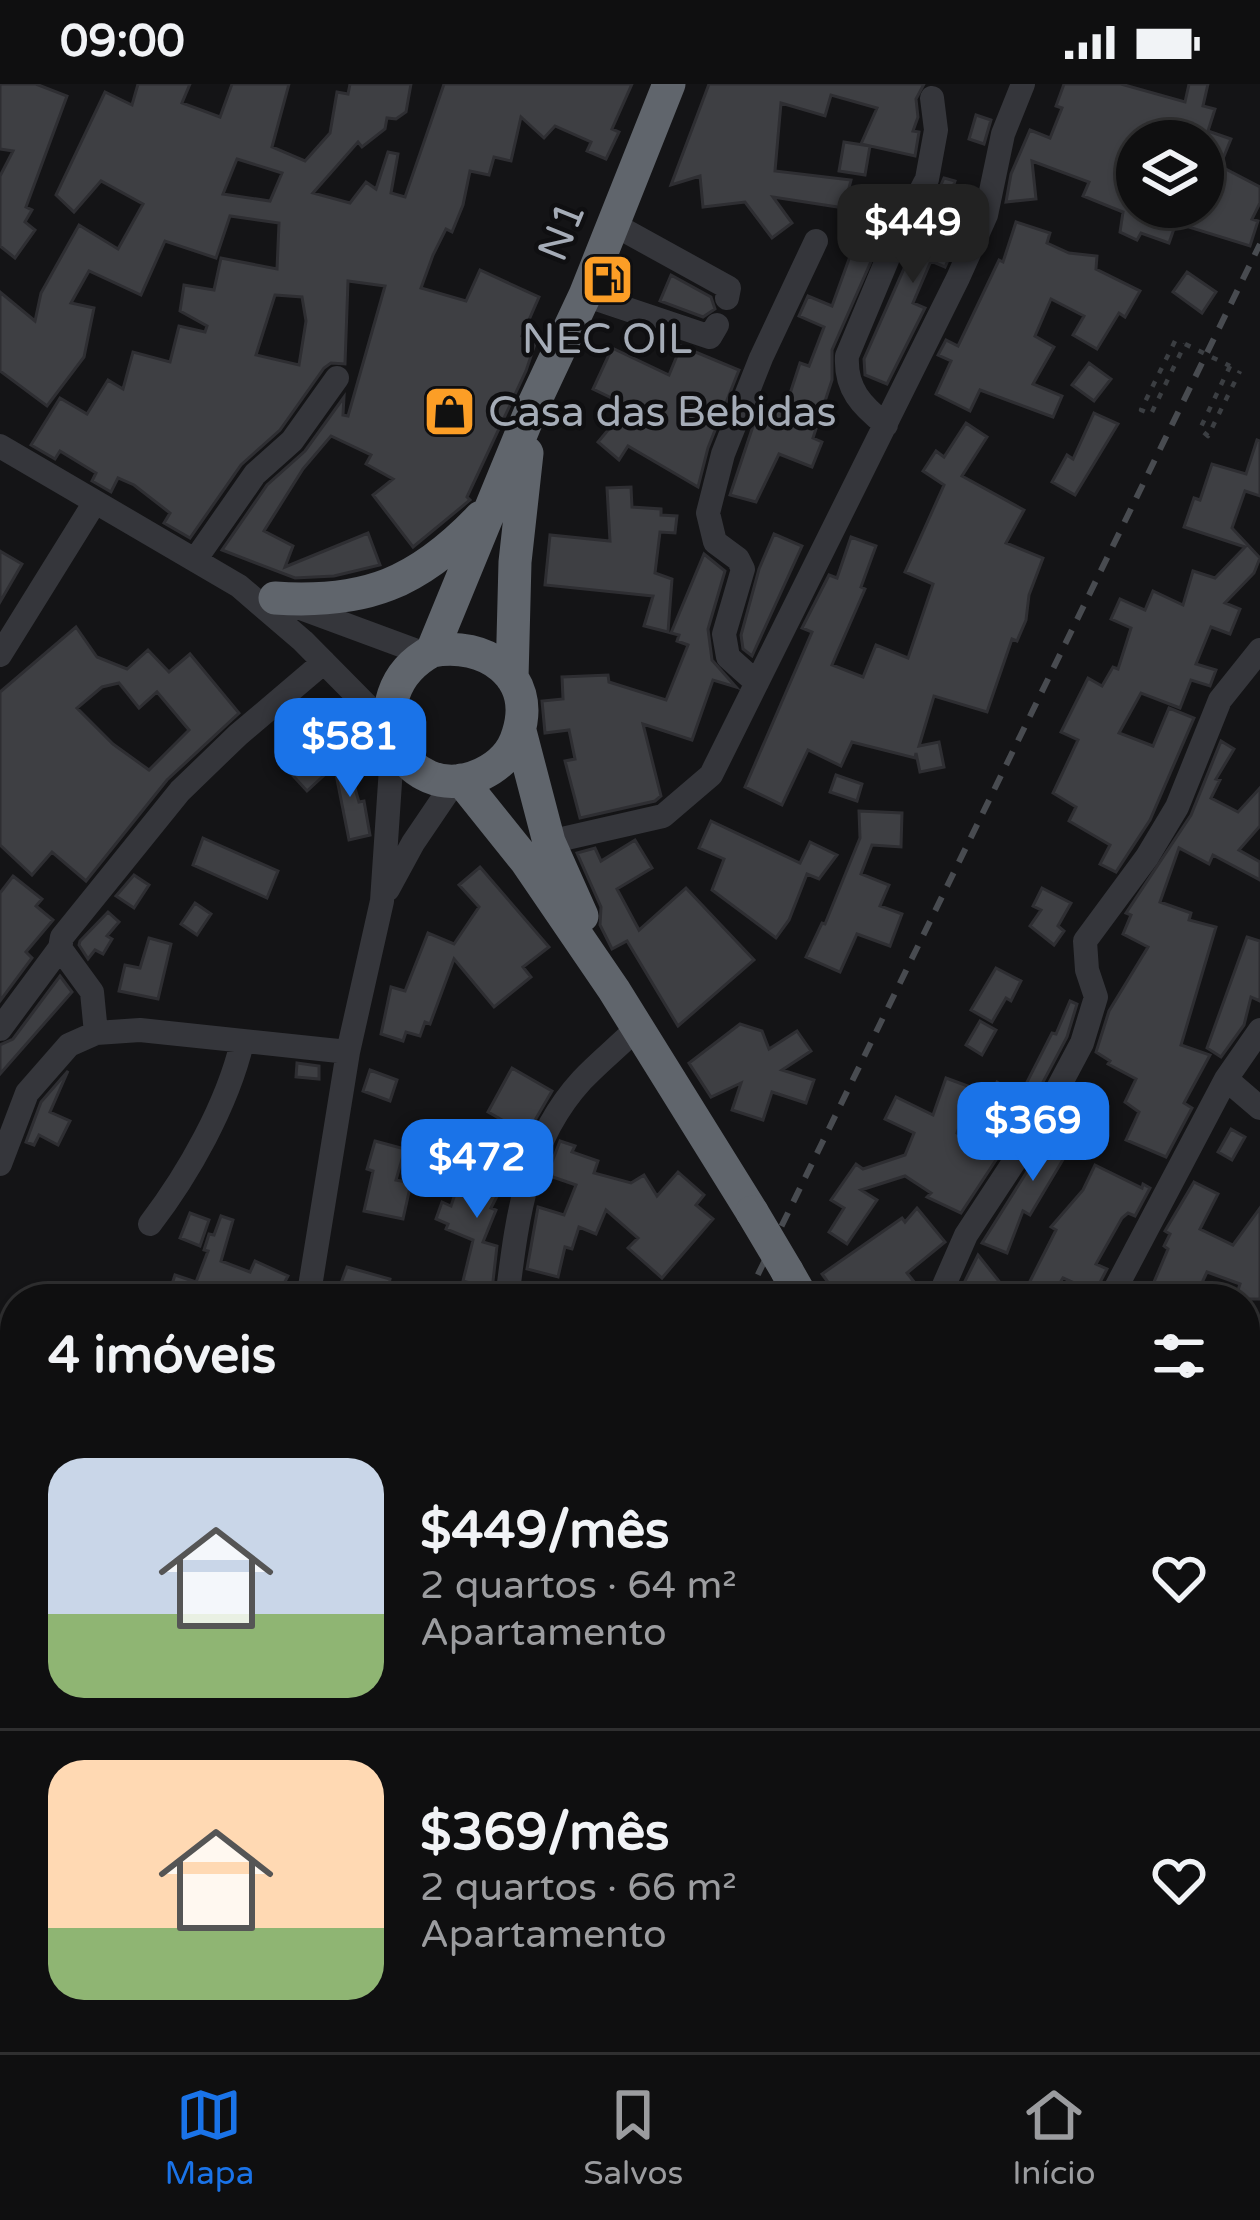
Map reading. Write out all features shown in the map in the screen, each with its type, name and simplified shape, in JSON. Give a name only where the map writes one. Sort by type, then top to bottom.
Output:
[{"type":"highway","name":"N1","points":[[531,410],[585,295],[669,84]]},
{"type":"highway","points":[[428,652],[496,502],[531,410]]},
{"type":"highway","points":[[531,410],[515,562],[512,678],[548,842],[614,990]]},
{"type":"highway","points":[[275,598],[326,601],[388,586],[429,566],[496,502]]},
{"type":"highway","points":[[512,678],[477,650],[454,646],[428,652],[403,671],[394,686],[389,704],[392,734],[411,764],[439,779],[458,780],[496,767],[511,751],[520,731]]},
{"type":"highway","points":[[458,780],[526,861],[614,990],[794,1284]]},
{"type":"street","points":[[548,842],[663,816],[711,776],[986,215],[1003,134],[1023,84]]},
{"type":"street","points":[[886,425],[859,403],[846,373],[847,356],[895,241],[927,179],[936,130],[932,98]]},
{"type":"street","points":[[613,224],[729,288],[728,298]]},
{"type":"street","points":[[757,683],[728,657],[724,634],[742,569],[738,559],[715,542],[708,512],[723,454],[753,377],[815,241]]},
{"type":"street","points":[[585,295],[710,337],[717,325]]},
{"type":"street","points":[[195,560],[254,474],[292,441],[337,378]]},
{"type":"street","points":[[0,446],[239,586],[324,662],[392,734],[382,902],[348,1052],[310,1284]]},
{"type":"street","points":[[0,655],[95,502]]},
{"type":"street","points":[[239,586],[428,652]]},
{"type":"street","points":[[945,1284],[966,1235],[1039,1124],[1082,1043],[1096,997],[1084,941],[1147,857],[1177,807],[1220,700],[1260,650]]},
{"type":"street","points":[[0,1029],[60,948],[62,937],[180,791],[324,662]]},
{"type":"street","points":[[382,902],[413,843],[458,780]]},
{"type":"street","points":[[60,948],[92,992],[96,1033]]},
{"type":"street","points":[[510,1284],[516,1220],[538,1146],[580,1082],[637,1028]]},
{"type":"street","points":[[2,1153],[28,1093],[69,1045],[96,1033],[140,1030],[348,1052]]},
{"type":"street","points":[[1118,1284],[1226,1079],[1260,1030]]},
{"type":"street","points":[[151,1224],[185,1179],[236,1070],[242,1042]]},
{"type":"street","points":[[1226,1079],[1260,1108]]},
{"type":"path","points":[[1175,341],[1141,410],[1151,414],[1185,344],[1230,366],[1200,429],[1208,436],[1240,371]]},
{"type":"building","points":[[0,84],[36,84],[67,96],[26,207],[32,210],[25,222],[35,230],[15,258],[0,246],[0,176],[13,151],[0,149]]},
{"type":"building","points":[[138,84],[190,84],[182,103],[220,117],[232,84],[289,84],[272,147],[305,161],[330,133],[337,92],[348,94],[350,84],[411,84],[406,112],[396,119],[387,118],[385,129],[362,147],[358,142],[313,193],[350,203],[366,182],[376,189],[388,152],[398,154],[391,193],[405,197],[444,84],[632,84],[612,129],[619,132],[606,159],[587,151],[591,142],[555,126],[544,138],[521,117],[511,161],[494,157],[489,175],[470,171],[452,232],[446,229],[421,288],[466,301],[480,270],[539,297],[522,336],[536,341],[467,497],[470,500],[413,547],[373,495],[393,479],[366,464],[371,455],[331,436],[303,469],[264,531],[293,546],[285,567],[368,533],[380,565],[334,576],[295,578],[222,550],[267,485],[305,451],[344,397],[343,415],[348,416],[385,286],[348,281],[345,364],[331,363],[324,368],[280,430],[241,465],[190,538],[164,523],[170,513],[134,485],[118,478],[111,492],[92,481],[96,473],[60,451],[55,459],[31,445],[60,398],[87,414],[108,380],[123,389],[133,352],[170,362],[179,326],[205,332],[207,326],[180,311],[184,285],[214,290],[221,258],[277,269],[279,223],[230,216],[216,258],[165,241],[141,295],[89,271],[71,303],[94,308],[84,357],[47,406],[0,371],[0,292],[35,321],[41,293],[79,225],[118,249],[143,204],[101,181],[74,212],[56,195],[105,92],[132,105]],"holes":[[[237,159],[282,173],[270,201],[223,194]],[[275,295],[302,297],[306,321],[299,365],[256,355]]]},
{"type":"building","points":[[709,84],[924,84],[916,99],[915,156],[861,144],[877,108],[831,95],[825,116],[781,103],[775,171],[851,180],[844,208],[773,197],[792,223],[772,238],[745,202],[703,207],[700,176],[671,185]]},
{"type":"building","points":[[1064,84],[1121,84],[1185,102],[1189,84],[1208,84],[1203,106],[1215,109],[1212,120],[1116,120],[1116,209],[1083,196],[1089,182],[1032,161],[1036,199],[1006,202],[1011,174],[1030,130],[1050,138],[1062,108],[1056,106]]},
{"type":"building","points":[[976,115],[991,120],[984,144],[969,139]]},
{"type":"building","points":[[844,142],[870,146],[865,175],[839,171]]},
{"type":"building","points":[[1224,168],[1260,187],[1260,203],[1252,219],[1258,221],[1250,246],[1192,228],[1224,228]]},
{"type":"building","points":[[944,178],[955,181],[946,209],[967,218],[945,267],[931,261],[913,303],[925,308],[887,384],[865,375],[864,359]]},
{"type":"building","points":[[883,188],[900,196],[832,350],[832,380],[813,438],[822,442],[812,467],[779,454],[756,502],[730,495],[760,405],[784,412],[800,363],[809,366],[824,327],[799,316],[808,296],[832,306]]},
{"type":"building","points":[[1016,222],[1050,233],[1047,243],[1069,253],[1097,256],[1096,269],[1140,291],[1125,317],[1119,313],[1097,349],[1073,335],[1084,316],[1051,299],[1035,336],[1054,347],[1033,384],[1062,396],[1053,417],[980,390],[970,411],[936,394],[951,361],[938,355],[946,340],[958,346],[999,260],[1003,262]]},
{"type":"building","points":[[1121,228],[1174,228],[1169,243],[1141,233],[1137,240]]},
{"type":"building","points":[[1187,272],[1216,292],[1202,313],[1173,292]]},
{"type":"building","points":[[671,275],[711,297],[715,309],[703,317],[660,301]]},
{"type":"building","points":[[681,346],[739,370],[698,487],[628,446],[619,460],[598,442],[628,406],[593,389],[612,348],[669,375]]},
{"type":"building","points":[[1089,363],[1111,379],[1094,401],[1072,385]]},
{"type":"building","points":[[1094,413],[1118,424],[1075,495],[1052,482],[1067,455],[1073,459]]},
{"type":"building","points":[[966,423],[987,437],[962,476],[1024,510],[1006,543],[1043,558],[1029,595],[1026,620],[1017,641],[1012,639],[987,712],[934,696],[919,746],[939,742],[944,767],[920,772],[916,753],[915,758],[852,742],[841,766],[808,750],[782,805],[745,787],[812,632],[802,628],[829,575],[837,578],[851,537],[876,546],[861,587],[865,589],[832,665],[863,677],[876,645],[908,658],[933,584],[905,572],[944,485],[923,471],[936,451],[944,457]]},
{"type":"building","points":[[1257,440],[1260,496],[1245,491],[1232,528],[1260,558],[1254,573],[1225,603],[1240,609],[1230,634],[1211,627],[1196,664],[1216,670],[1210,686],[1191,680],[1180,708],[1141,693],[1119,733],[1153,746],[1169,708],[1194,718],[1150,820],[1116,872],[1100,864],[1110,845],[1069,821],[1076,807],[1053,793],[1078,740],[1061,732],[1088,678],[1102,686],[1113,667],[1118,669],[1131,628],[1111,619],[1120,599],[1145,610],[1153,591],[1183,605],[1193,571],[1215,578],[1245,547],[1184,527],[1194,498],[1200,500],[1212,464],[1246,474]]},
{"type":"building","points":[[631,487],[632,507],[661,509],[661,515],[677,516],[675,533],[660,532],[655,573],[672,579],[668,632],[644,626],[653,596],[545,585],[550,535],[610,541],[607,488]]},
{"type":"building","points":[[774,534],[802,546],[752,656],[743,649],[741,635]]},
{"type":"building","points":[[0,551],[22,564],[0,602]]},
{"type":"building","points":[[704,554],[725,571],[708,629],[712,660],[736,687],[713,680],[692,740],[643,724],[661,796],[580,818],[565,761],[575,759],[569,730],[545,733],[542,701],[563,699],[562,677],[608,675],[609,682],[666,700],[688,645],[671,633]]},
{"type":"building","points":[[76,627],[97,657],[127,669],[148,650],[169,672],[190,654],[239,713],[167,780],[86,881],[52,852],[32,875],[0,845],[0,692]],"holes":[[[119,683],[139,708],[157,692],[189,730],[149,770],[113,744],[77,708],[102,687]]]},
{"type":"building","points":[[1221,741],[1234,749],[1211,798],[1238,812],[1260,788],[1260,826],[1239,850],[1260,862],[1260,880],[1213,855],[1209,864],[1179,848],[1160,902],[1191,913],[1189,920],[1216,927],[1181,1045],[1210,1055],[1184,1103],[1192,1108],[1166,1157],[1126,1140],[1139,1112],[1125,1102],[1136,1079],[1096,1052],[1109,1011],[1148,947],[1123,934],[1131,915],[1126,913],[1191,815]]},
{"type":"building","points":[[310,744],[332,768],[307,791],[285,767]]},
{"type":"building","points":[[344,751],[359,802],[364,801],[370,835],[349,840],[332,754]]},
{"type":"building","points":[[836,775],[862,784],[857,801],[830,792]]},
{"type":"building","points":[[859,811],[902,813],[901,847],[872,845],[861,874],[889,885],[880,906],[902,914],[890,946],[857,934],[840,972],[806,957],[825,924],[860,838]]},
{"type":"building","points":[[711,821],[800,863],[810,842],[837,855],[819,879],[807,874],[789,920],[776,938],[712,890],[724,859],[699,848]]},
{"type":"building","points":[[203,838],[278,871],[267,898],[193,865]]},
{"type":"building","points":[[635,840],[652,868],[617,889],[639,930],[686,888],[754,960],[678,1026],[627,941],[612,949],[600,925],[601,907],[577,853],[595,848],[601,861]]},
{"type":"building","points":[[480,867],[549,947],[523,967],[531,977],[494,1007],[454,959],[430,1024],[425,1022],[420,1036],[406,1032],[403,1041],[381,1034],[391,987],[405,991],[428,933],[454,944],[479,907],[459,885]]},
{"type":"building","points":[[134,875],[149,885],[134,908],[116,896]]},
{"type":"building","points":[[13,876],[42,899],[36,906],[53,920],[26,952],[32,958],[0,1001],[0,893]]},
{"type":"building","points":[[1042,888],[1071,903],[1058,926],[1064,931],[1054,945],[1030,926],[1041,910],[1033,906]]},
{"type":"building","points":[[195,903],[211,914],[197,935],[181,924]]},
{"type":"building","points":[[108,912],[119,922],[107,936],[112,939],[103,954],[95,950],[88,959],[80,941]]},
{"type":"building","points":[[1247,937],[1260,941],[1260,1001],[1251,997],[1244,1025],[1221,1057],[1207,1048]]},
{"type":"building","points":[[149,938],[171,944],[158,999],[119,991],[125,965],[140,968]]},
{"type":"building","points":[[996,968],[1021,981],[992,1022],[971,1010]]},
{"type":"building","points":[[60,976],[72,992],[0,1074],[0,1045],[13,1039]]},
{"type":"building","points":[[1070,1001],[1077,1004],[1067,1037],[1025,1116],[961,1213],[927,1197],[931,1193],[905,1176],[861,1190],[877,1200],[847,1244],[829,1232],[844,1208],[831,1200],[856,1164],[863,1169],[905,1155],[914,1133],[885,1119],[896,1097],[933,1115],[946,1078],[973,1088],[957,1133],[990,1149],[1003,1109],[987,1099],[997,1082],[1020,1096]]},
{"type":"building","points":[[980,1021],[996,1030],[982,1055],[966,1045]]},
{"type":"building","points":[[740,1024],[762,1031],[769,1049],[797,1031],[811,1051],[782,1070],[814,1080],[806,1103],[772,1092],[763,1120],[732,1110],[741,1083],[711,1097],[689,1063]]},
{"type":"building","points":[[297,1063],[319,1066],[319,1079],[296,1077]]},
{"type":"building","points":[[512,1068],[552,1091],[527,1134],[488,1112]]},
{"type":"building","points":[[370,1070],[397,1080],[390,1101],[363,1091]]},
{"type":"building","points":[[68,1071],[50,1112],[70,1121],[58,1145],[39,1135],[34,1145],[26,1142],[41,1102]]},
{"type":"building","points":[[1062,1116],[1083,1126],[1030,1215],[1023,1211],[1007,1253],[982,1243]]},
{"type":"building","points":[[1231,1129],[1245,1137],[1232,1160],[1218,1152]]},
{"type":"building","points":[[375,1141],[405,1149],[396,1180],[411,1183],[403,1219],[364,1211]]},
{"type":"building","points":[[560,1141],[575,1146],[572,1152],[598,1161],[594,1173],[631,1183],[644,1175],[657,1196],[678,1172],[704,1195],[696,1205],[713,1219],[662,1278],[628,1248],[638,1238],[606,1210],[596,1234],[579,1227],[572,1249],[565,1247],[558,1277],[527,1269],[538,1207],[564,1215],[576,1185],[547,1175]]},
{"type":"building","points":[[480,1153],[511,1169],[491,1208],[496,1210],[483,1242],[497,1246],[493,1284],[463,1281],[473,1240],[446,1229],[448,1224],[436,1219],[442,1202],[451,1206],[455,1194],[459,1195]]},
{"type":"building","points":[[1095,1165],[1150,1188],[1135,1216],[1128,1213],[1122,1218],[1096,1264],[1107,1269],[1099,1284],[1077,1284],[1063,1278],[1059,1284],[1029,1284],[1056,1230],[1051,1227],[1083,1190]]},
{"type":"building","points":[[1194,1182],[1218,1194],[1200,1229],[1233,1245],[1260,1208],[1260,1284],[1240,1284],[1207,1272],[1201,1284],[1154,1282],[1168,1249],[1164,1246],[1170,1234],[1165,1231]]},
{"type":"building","points":[[917,1208],[945,1242],[907,1273],[916,1284],[829,1284],[822,1274],[902,1218],[905,1222]]},
{"type":"building","points":[[190,1213],[209,1220],[200,1246],[180,1238]]},
{"type":"building","points":[[221,1216],[233,1220],[221,1261],[250,1272],[255,1261],[288,1276],[284,1284],[172,1284],[175,1275],[196,1282],[209,1234],[214,1235]]},
{"type":"building","points":[[978,1255],[1001,1284],[964,1284]]},
{"type":"building","points":[[347,1267],[390,1279],[389,1284],[341,1284]]},
{"type":"railway","points":[[753,1284],[1260,244]]},
{"type":"place","name":"NEC OIL","points":[[607,280]]},
{"type":"place","name":"Casa das Bebidas","points":[[449,412]]}]
